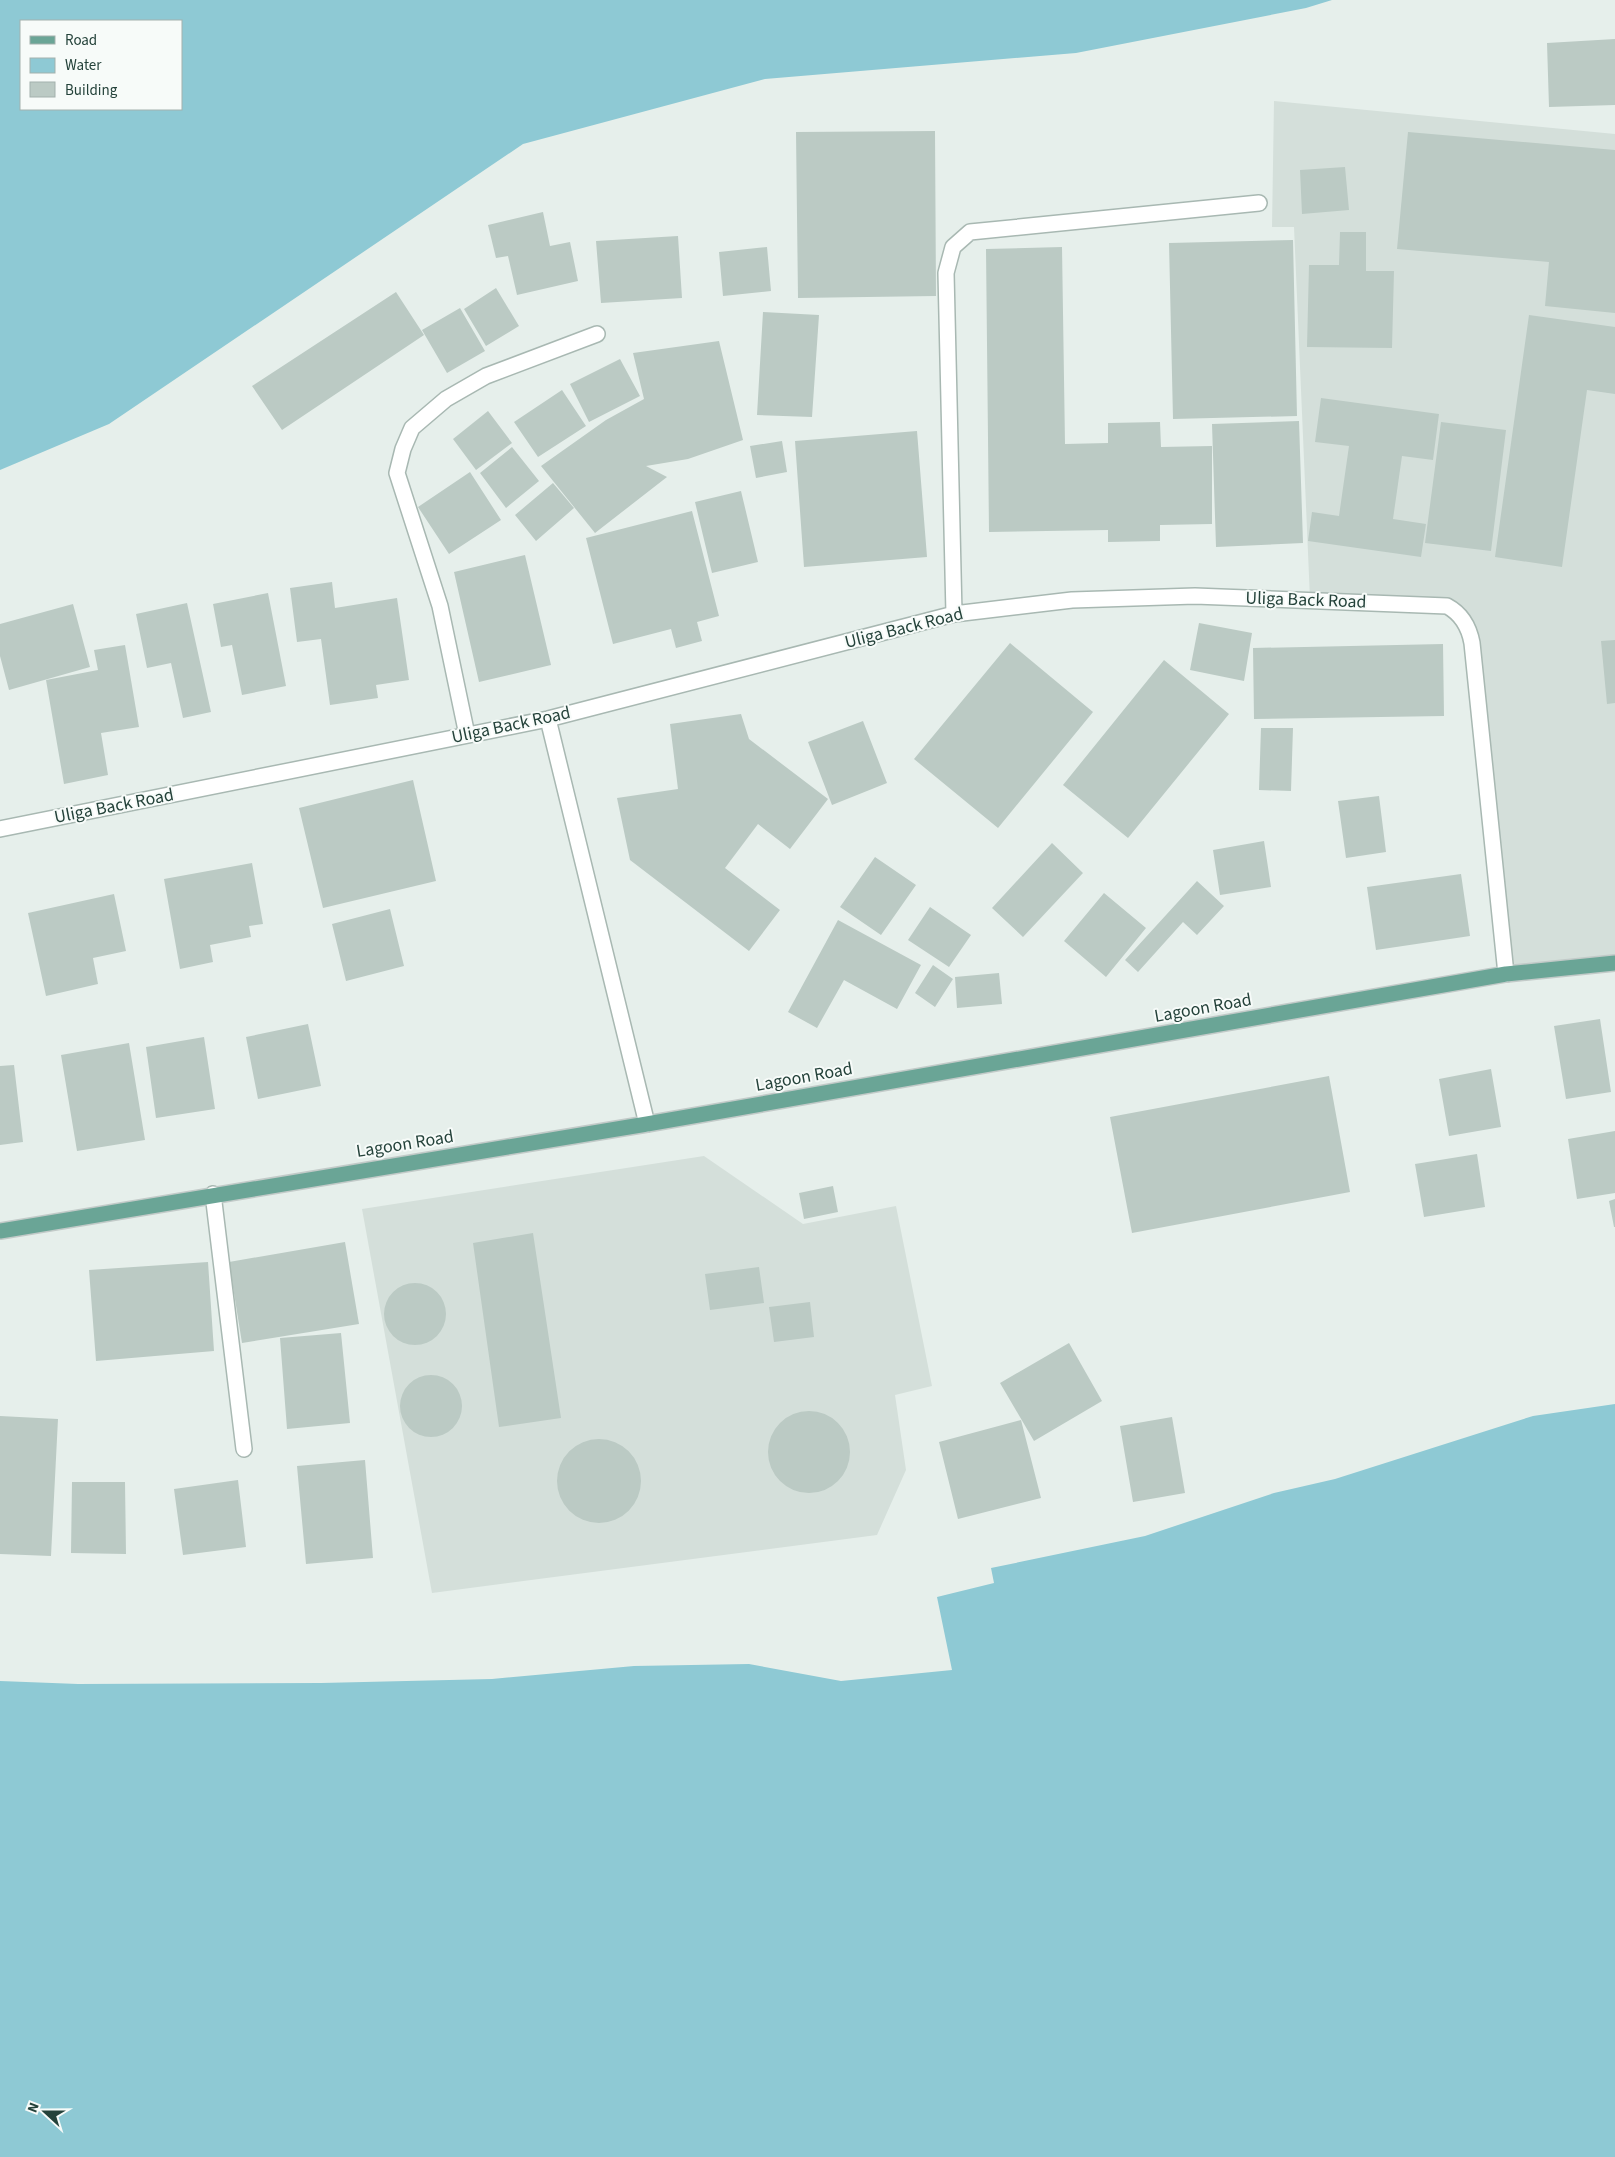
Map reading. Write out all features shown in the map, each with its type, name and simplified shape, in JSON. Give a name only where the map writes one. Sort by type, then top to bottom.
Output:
[{"type":"main road","name":"Lagoon Road","points":[[0,1231],[213,1194],[647,1124],[1506,974],[1615,963]]},
{"type":"street","points":[[954,614],[946,272],[953,247],[970,232],[1259,203]]},
{"type":"street","points":[[467,735],[440,606],[397,473],[403,450],[412,428],[446,399],[486,376],[597,334]]},
{"type":"street","name":"Uliga Back Road","points":[[0,829],[548,719],[954,614],[1072,600],[1195,596],[1447,606],[1455,610],[1465,622],[1472,643],[1506,974]]},
{"type":"street","points":[[548,719],[647,1124]]},
{"type":"street","points":[[213,1194],[244,1449]]},
{"type":"shaded area","points":[[1274,101],[1615,134],[1615,963],[1506,974],[1472,643],[1447,606],[1310,599],[1294,227],[1272,227]]},
{"type":"shaded area","points":[[704,1156],[803,1224],[896,1206],[932,1386],[895,1395],[906,1470],[877,1535],[432,1593],[362,1209]]},
{"type":"water","points":[[0,0],[1332,0],[1306,8],[1076,53],[765,79],[523,144],[109,424],[0,470]]},
{"type":"water","points":[[1615,1404],[1615,2157],[0,2157],[0,1681],[78,1684],[321,1683],[492,1679],[634,1666],[749,1664],[841,1681],[952,1670],[937,1597],[994,1583],[991,1568],[1145,1536],[1274,1493],[1335,1479],[1533,1416]]},
{"type":"building","points":[[1615,39],[1615,105],[1549,107],[1547,43]]},
{"type":"building","points":[[935,131],[936,296],[798,298],[796,132]]},
{"type":"building","points":[[1408,132],[1615,150],[1615,313],[1545,306],[1549,262],[1397,249]]},
{"type":"building","points":[[1345,167],[1349,210],[1302,214],[1300,170]]},
{"type":"building","points":[[543,212],[550,246],[570,242],[578,281],[517,295],[508,256],[496,258],[488,225]]},
{"type":"building","points":[[1340,232],[1366,232],[1366,271],[1394,271],[1392,348],[1307,347],[1309,265],[1339,265]]},
{"type":"building","points":[[678,236],[682,298],[601,303],[596,241]]},
{"type":"building","points":[[1293,240],[1297,416],[1173,419],[1169,243]]},
{"type":"building","points":[[767,247],[771,291],[723,296],[719,252]]},
{"type":"building","points":[[1062,247],[1065,444],[1108,443],[1108,423],[1160,422],[1161,447],[1212,446],[1212,524],[1160,525],[1160,541],[1108,542],[1108,530],[989,532],[986,249]]},
{"type":"building","points":[[496,288],[519,326],[486,346],[464,309]]},
{"type":"building","points":[[396,292],[424,335],[282,430],[252,386]]},
{"type":"building","points":[[460,308],[485,351],[447,373],[422,330]]},
{"type":"building","points":[[763,312],[819,315],[812,417],[757,415]]},
{"type":"building","points":[[1529,315],[1615,327],[1615,394],[1587,390],[1562,567],[1495,557]]},
{"type":"building","points":[[719,341],[743,440],[688,459],[646,466],[667,477],[595,533],[541,466],[606,420],[644,399],[633,353]]},
{"type":"building","points":[[620,359],[640,396],[589,422],[570,384]]},
{"type":"building","points":[[562,390],[586,426],[538,457],[514,422]]},
{"type":"building","points":[[1321,398],[1439,414],[1433,460],[1402,456],[1393,519],[1426,524],[1421,557],[1308,541],[1312,512],[1339,516],[1349,446],[1315,442]]},
{"type":"building","points":[[488,411],[512,443],[476,470],[453,439]]},
{"type":"building","points":[[1299,421],[1303,543],[1216,547],[1212,424]]},
{"type":"building","points":[[1441,422],[1506,430],[1491,551],[1425,543]]},
{"type":"building","points":[[917,431],[927,557],[804,567],[795,441]]},
{"type":"building","points":[[782,441],[787,472],[756,478],[750,446]]},
{"type":"building","points":[[512,447],[539,481],[506,508],[480,473]]},
{"type":"building","points":[[470,472],[501,520],[449,554],[418,507]]},
{"type":"building","points":[[553,483],[574,508],[536,541],[515,515]]},
{"type":"building","points":[[741,491],[758,562],[712,573],[695,502]]},
{"type":"building","points":[[692,511],[719,616],[697,622],[702,641],[676,648],[671,629],[613,644],[586,538]]},
{"type":"building","points":[[525,555],[551,665],[479,682],[454,572]]},
{"type":"building","points":[[332,582],[335,608],[397,598],[409,680],[376,685],[378,698],[330,705],[321,639],[297,642],[290,588]]},
{"type":"building","points":[[268,593],[286,686],[242,695],[232,645],[221,647],[213,604]]},
{"type":"building","points":[[187,603],[211,712],[183,718],[171,663],[147,668],[136,614]]},
{"type":"building","points":[[73,604],[90,667],[9,690],[0,656],[0,624]]},
{"type":"building","points":[[1199,623],[1252,633],[1244,681],[1190,670]]},
{"type":"building","points":[[1615,640],[1615,703],[1607,704],[1601,641]]},
{"type":"building","points":[[1010,643],[1093,712],[998,828],[914,759]]},
{"type":"building","points":[[1443,644],[1444,716],[1254,719],[1253,648]]},
{"type":"building","points":[[125,645],[139,727],[101,733],[108,775],[64,784],[46,680],[98,670],[94,650]]},
{"type":"building","points":[[1164,660],[1229,714],[1128,838],[1063,785]]},
{"type":"building","points":[[741,714],[749,739],[828,799],[790,849],[758,824],[725,868],[780,910],[749,951],[630,860],[617,798],[678,789],[670,724]]},
{"type":"building","points":[[863,721],[887,783],[832,805],[808,742]]},
{"type":"building","points":[[1261,728],[1293,728],[1291,791],[1259,790]]},
{"type":"building","points":[[413,780],[436,881],[323,908],[299,808]]},
{"type":"building","points":[[1379,796],[1386,852],[1346,858],[1338,801]]},
{"type":"building","points":[[1264,841],[1271,887],[1220,895],[1213,850]]},
{"type":"building","points":[[1052,843],[1083,873],[1023,937],[992,908]]},
{"type":"building","points":[[875,857],[916,885],[881,935],[840,907]]},
{"type":"building","points":[[252,863],[263,924],[249,926],[251,937],[210,945],[213,962],[180,969],[164,879]]},
{"type":"building","points":[[1461,874],[1470,936],[1376,950],[1367,887]]},
{"type":"building","points":[[1197,881],[1224,906],[1197,935],[1183,922],[1138,972],[1125,960]]},
{"type":"building","points":[[1104,893],[1146,928],[1106,977],[1064,941]]},
{"type":"building","points":[[114,894],[126,951],[93,958],[98,984],[46,996],[28,913]]},
{"type":"building","points":[[930,907],[971,935],[949,967],[908,940]]},
{"type":"building","points":[[390,909],[404,966],[346,981],[332,924]]},
{"type":"building","points":[[838,920],[921,965],[897,1009],[844,980],[817,1028],[788,1012]]},
{"type":"building","points":[[933,965],[953,979],[935,1007],[915,993]]},
{"type":"building","points":[[999,973],[1002,1004],[957,1008],[955,977]]},
{"type":"building","points":[[1600,1019],[1611,1092],[1566,1099],[1554,1026]]},
{"type":"building","points":[[308,1024],[321,1086],[258,1099],[246,1037]]},
{"type":"building","points":[[204,1037],[215,1109],[156,1118],[146,1047]]},
{"type":"building","points":[[129,1043],[145,1140],[77,1151],[61,1055]]},
{"type":"building","points":[[14,1065],[23,1142],[0,1145],[0,1066]]},
{"type":"building","points":[[1491,1069],[1501,1127],[1449,1136],[1439,1079]]},
{"type":"building","points":[[1329,1076],[1350,1192],[1132,1233],[1110,1117]]},
{"type":"building","points":[[1615,1131],[1615,1193],[1577,1199],[1568,1139]]},
{"type":"building","points":[[1477,1154],[1485,1207],[1424,1217],[1415,1164]]},
{"type":"building","points":[[833,1186],[838,1212],[804,1219],[799,1193]]},
{"type":"building","points":[[1615,1199],[1615,1227],[1614,1227],[1609,1201]]},
{"type":"building","points":[[533,1233],[561,1418],[499,1427],[473,1243]]},
{"type":"building","points":[[345,1242],[359,1324],[242,1343],[229,1262]]},
{"type":"building","points":[[208,1262],[214,1351],[96,1361],[89,1270]]},
{"type":"building","points":[[759,1267],[764,1303],[710,1310],[705,1274]]},
{"type":"building","points":[[409,1283],[421,1283],[437,1292],[444,1302],[446,1314],[444,1326],[437,1336],[421,1345],[409,1345],[398,1340],[389,1331],[384,1320],[384,1308],[389,1297],[398,1288]]},
{"type":"building","points":[[810,1302],[814,1337],[774,1342],[769,1307]]},
{"type":"building","points":[[341,1333],[350,1423],[287,1429],[280,1338]]},
{"type":"building","points":[[1069,1343],[1102,1401],[1034,1441],[1000,1383]]},
{"type":"building","points":[[425,1375],[437,1375],[453,1384],[460,1394],[462,1406],[460,1418],[453,1428],[437,1437],[425,1437],[414,1432],[405,1423],[400,1412],[400,1400],[405,1389],[414,1380]]},
{"type":"building","points":[[809,1411],[825,1414],[838,1423],[847,1436],[850,1452],[847,1468],[838,1481],[825,1490],[809,1493],[793,1490],[780,1481],[771,1468],[768,1452],[771,1436],[780,1423],[793,1414]]},
{"type":"building","points":[[0,1416],[58,1419],[51,1556],[0,1554]]},
{"type":"building","points":[[1172,1417],[1185,1493],[1133,1502],[1120,1426]]},
{"type":"building","points":[[1021,1420],[1041,1498],[958,1519],[939,1442]]},
{"type":"building","points":[[599,1439],[615,1442],[629,1451],[638,1465],[641,1481],[638,1497],[629,1511],[615,1520],[599,1523],[583,1520],[569,1511],[560,1497],[557,1481],[560,1465],[569,1451],[583,1442]]},
{"type":"building","points":[[365,1460],[373,1558],[306,1564],[297,1466]]},
{"type":"building","points":[[238,1480],[246,1547],[183,1555],[174,1489]]},
{"type":"building","points":[[72,1482],[125,1482],[126,1554],[71,1553]]}]
